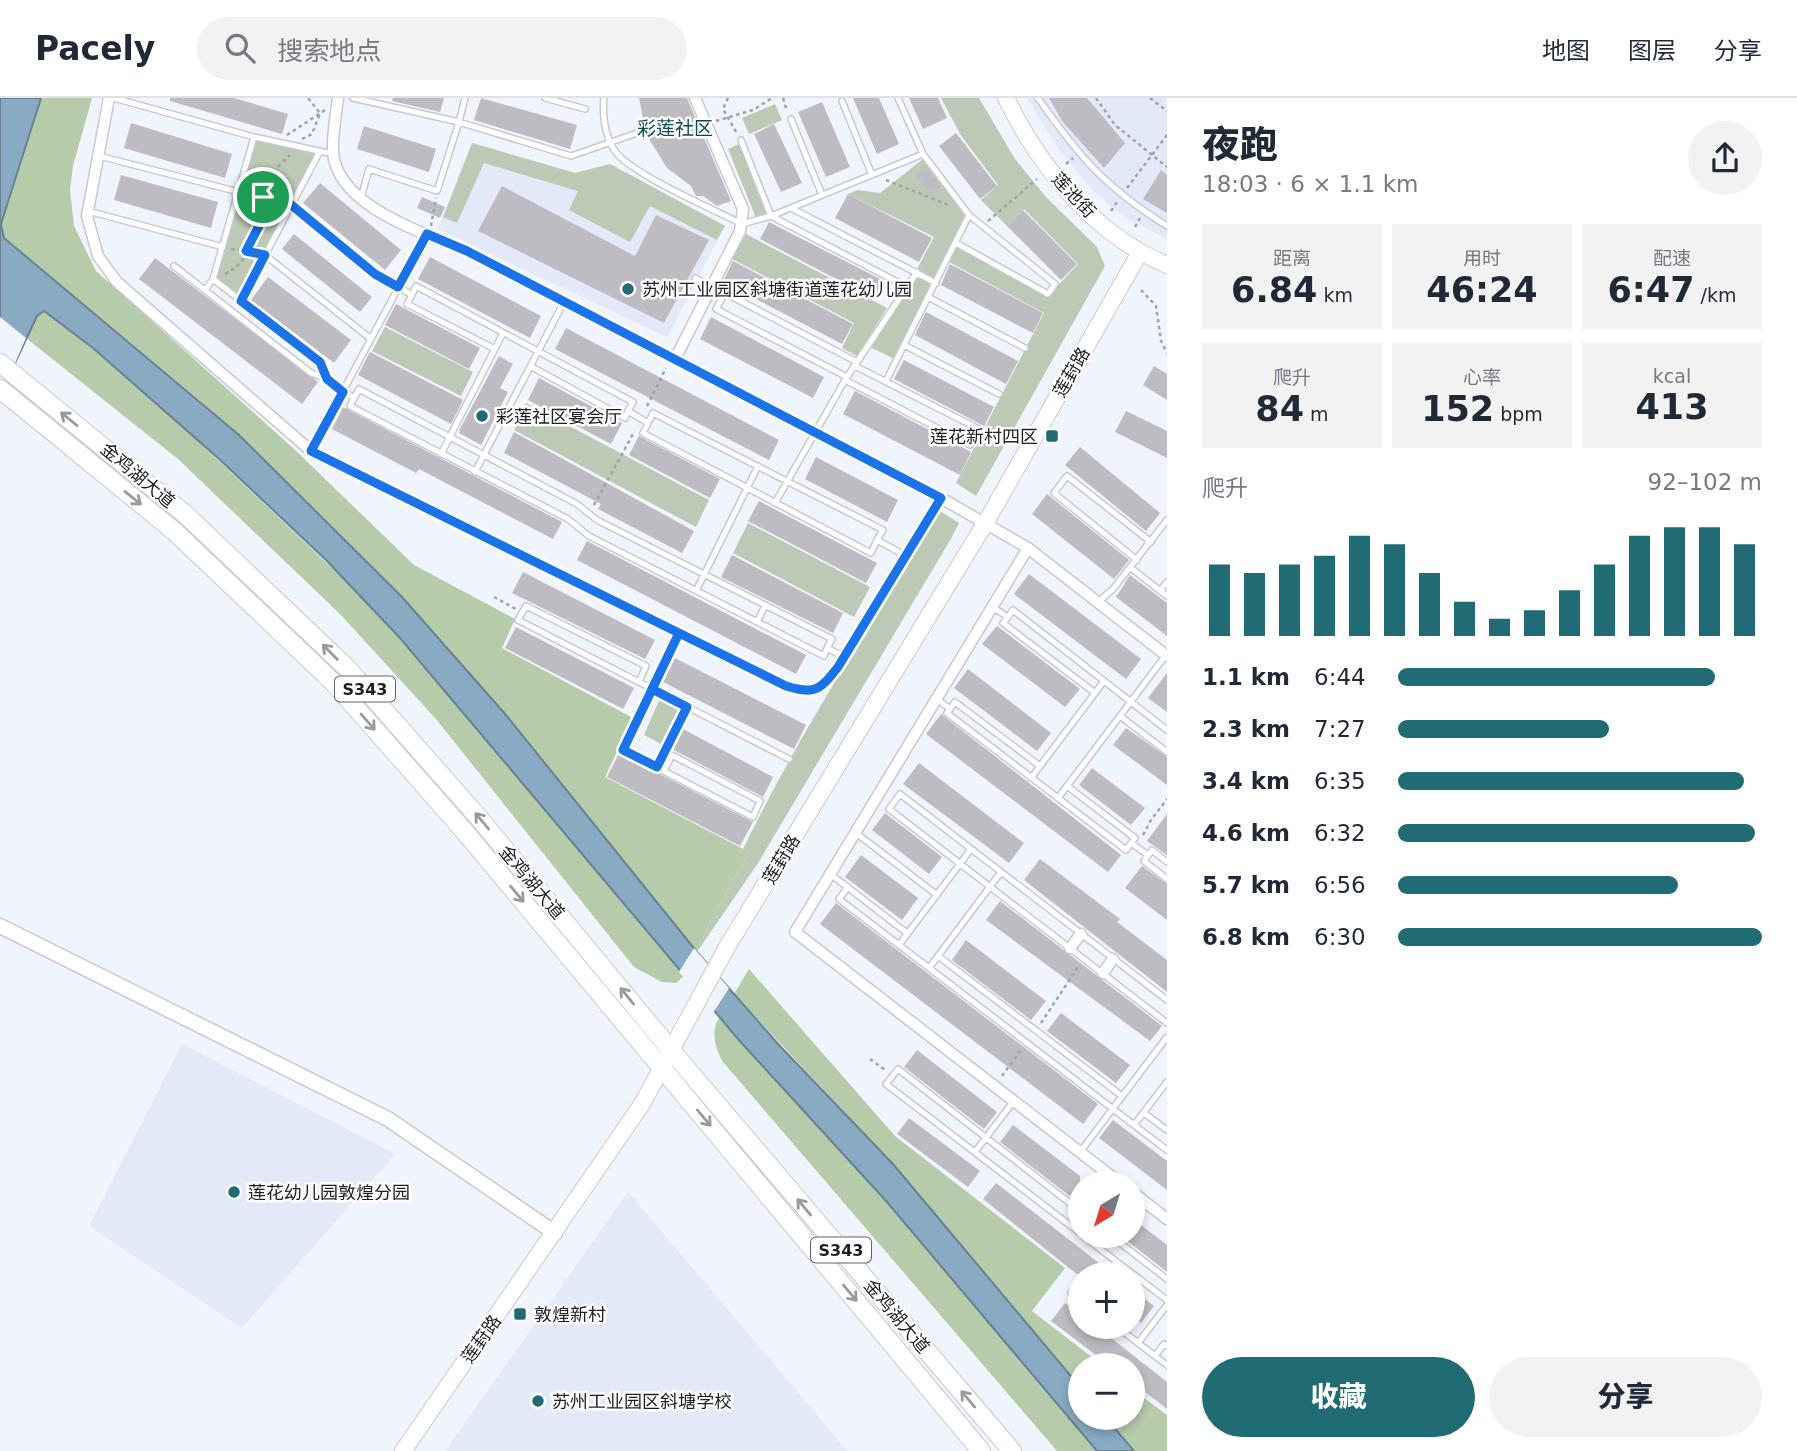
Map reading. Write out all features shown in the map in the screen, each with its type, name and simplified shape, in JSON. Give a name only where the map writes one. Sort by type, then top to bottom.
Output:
[{"type":"main road","name":"莲池街","points":[[1006,98],[1036,151],[1060,184],[1139,254],[1167,265]]},
{"type":"main road","name":"莲葑路","points":[[403,1451],[642,1104],[660,1066],[727,947],[986,522],[1139,254]]},
{"type":"main road","name":"金鸡湖大道","points":[[7,369],[185,514],[270,592],[346,668],[488,829],[670,1049],[1012,1451]]},
{"type":"main road","name":"金鸡湖大道","points":[[2,391],[174,531],[334,683],[465,832],[981,1451]]},
{"type":"street","points":[[112,98],[97,155],[88,211],[98,256],[117,282],[311,451],[786,686],[804,692],[815,690],[825,683],[845,657],[941,498]]},
{"type":"street","points":[[673,358],[712,287],[742,224],[743,208],[695,98]]},
{"type":"street","points":[[338,101],[333,154],[341,179],[387,218],[427,234],[565,302],[986,522],[1028,548],[1167,655]]},
{"type":"street","points":[[1028,548],[795,932],[1105,1171]]},
{"type":"street","points":[[0,926],[388,1119],[555,1233]]},
{"type":"street","points":[[1070,948],[1081,934]]},
{"type":"street","points":[[1103,973],[1113,959]]},
{"type":"street","points":[[1145,1202],[1167,1219]]},
{"type":"lane","points":[[112,98],[254,137],[333,154]]},
{"type":"lane","points":[[353,98],[459,122],[571,156],[637,134]]},
{"type":"lane","points":[[361,198],[369,169],[437,191],[466,98]]},
{"type":"lane","points":[[545,98],[584,109]]},
{"type":"lane","points":[[604,98],[605,125],[614,150],[634,167],[742,224],[771,216],[923,154]]},
{"type":"lane","points":[[898,98],[923,154],[968,214],[1055,284],[1048,294],[956,243]]},
{"type":"lane","points":[[1038,98],[1081,156],[1121,196],[1167,226]]},
{"type":"lane","points":[[842,101],[872,175]]},
{"type":"lane","points":[[791,119],[822,195]]},
{"type":"lane","points":[[205,290],[214,279],[254,137]]},
{"type":"lane","points":[[741,140],[771,216],[907,286]]},
{"type":"lane","points":[[241,301],[320,151]]},
{"type":"lane","points":[[97,155],[239,192]]},
{"type":"lane","points":[[292,205],[375,274],[412,295]]},
{"type":"lane","points":[[791,208],[936,282]]},
{"type":"lane","points":[[88,211],[223,247]]},
{"type":"lane","points":[[886,382],[968,214]]},
{"type":"lane","points":[[311,451],[427,234]]},
{"type":"lane","points":[[265,255],[371,339]]},
{"type":"lane","points":[[174,266],[311,373],[327,379],[354,398]]},
{"type":"lane","points":[[775,503],[846,379],[917,272]]},
{"type":"lane","points":[[695,278],[725,293],[856,364],[886,382],[979,429],[970,446],[716,309],[725,293]]},
{"type":"lane","points":[[214,279],[320,362],[327,379]]},
{"type":"lane","points":[[495,349],[408,304],[416,286],[633,402],[625,418],[531,367]]},
{"type":"lane","points":[[928,297],[1026,348]]},
{"type":"lane","points":[[475,471],[565,302]]},
{"type":"lane","points":[[441,454],[503,332]]},
{"type":"lane","points":[[904,345],[999,394]]},
{"type":"lane","points":[[359,389],[577,504],[704,575],[832,639],[824,656],[350,406],[354,398],[359,389]]},
{"type":"lane","points":[[628,411],[648,423]]},
{"type":"lane","points":[[653,413],[883,530],[872,552],[643,433],[648,423],[653,413]]},
{"type":"lane","points":[[696,590],[758,466]]},
{"type":"lane","points":[[1138,560],[1054,493],[1067,476],[1151,542]]},
{"type":"lane","points":[[579,528],[589,513]]},
{"type":"lane","points":[[1098,602],[1138,560],[1167,520]]},
{"type":"lane","points":[[877,540],[906,556]]},
{"type":"lane","points":[[1131,568],[1167,596]]},
{"type":"lane","points":[[1160,591],[1167,582]]},
{"type":"lane","points":[[639,682],[646,666],[526,606],[522,612],[518,620],[789,759]]},
{"type":"lane","points":[[757,622],[765,606]]},
{"type":"lane","points":[[992,607],[1008,617]]},
{"type":"lane","points":[[1095,694],[1003,623],[1013,610],[1167,730]]},
{"type":"lane","points":[[664,771],[672,755],[760,801],[753,817],[623,750],[679,633]]},
{"type":"lane","points":[[827,648],[845,657]]},
{"type":"lane","points":[[1058,798],[1167,655]]},
{"type":"lane","points":[[1031,778],[1104,681]]},
{"type":"lane","points":[[936,699],[950,709]]},
{"type":"lane","points":[[1040,766],[955,702],[947,713],[1126,850],[1135,838],[1067,786]]},
{"type":"lane","points":[[657,767],[687,707]]},
{"type":"lane","points":[[1120,716],[1167,752]]},
{"type":"lane","points":[[880,791],[894,802]]},
{"type":"lane","points":[[1167,1000],[900,794],[889,808],[1167,1023]]},
{"type":"lane","points":[[854,832],[937,895]]},
{"type":"lane","points":[[1131,843],[1148,855]]},
{"type":"lane","points":[[899,945],[971,849]]},
{"type":"lane","points":[[1167,862],[1152,850],[1144,861],[1167,879]]},
{"type":"lane","points":[[929,968],[1001,872]]},
{"type":"lane","points":[[829,873],[907,933]]},
{"type":"lane","points":[[848,887],[839,899],[1167,1150]]},
{"type":"lane","points":[[938,956],[1122,1096]]},
{"type":"lane","points":[[1080,1152],[1167,1037]]},
{"type":"lane","points":[[1068,1202],[898,1069],[887,1084],[1068,1223]]},
{"type":"lane","points":[[1134,1125],[1167,1082]]},
{"type":"lane","points":[[975,1152],[1014,1101]]},
{"type":"lane","points":[[1144,1113],[1167,1130]]},
{"type":"lane","points":[[1099,1248],[1167,1303],[1138,1343]]},
{"type":"lane","points":[[1127,1248],[1167,1279]]},
{"type":"lane","points":[[1133,1339],[1167,1365]]},
{"type":"lane","points":[[1155,1356],[1166,1343]]},
{"type":"path","points":[[308,98],[320,113]]},
{"type":"path","points":[[707,124],[753,110],[772,98]]},
{"type":"path","points":[[783,98],[791,119]]},
{"type":"path","points":[[1096,98],[1115,125],[1167,167]]},
{"type":"path","points":[[1150,98],[1167,111]]},
{"type":"path","points":[[726,99],[723,109],[741,140]]},
{"type":"path","points":[[278,142],[338,101]]},
{"type":"path","points":[[214,279],[238,268],[261,222],[264,180],[285,163],[295,146],[312,134],[320,113]]},
{"type":"path","points":[[1111,211],[1167,135]]},
{"type":"path","points":[[872,175],[968,214]]},
{"type":"path","points":[[983,226],[1037,179]]},
{"type":"path","points":[[427,234],[433,222],[437,191]]},
{"type":"path","points":[[239,192],[292,205]]},
{"type":"path","points":[[232,215],[261,222]]},
{"type":"path","points":[[223,247],[265,255]]},
{"type":"path","points":[[1141,290],[1156,306],[1161,341],[1167,353]]},
{"type":"path","points":[[589,513],[608,484],[673,358]]},
{"type":"path","points":[[494,597],[522,612]]},
{"type":"path","points":[[1137,848],[1150,820],[1167,799]]},
{"type":"path","points":[[870,1059],[893,1076]]},
{"type":"shaded area","points":[[1027,98],[1167,98],[1167,239],[1126,218],[1093,191],[1060,151]]},
{"type":"shaded area","name":"苏州工业园区斜塘街道莲花幼儿园","points":[[472,143],[575,173],[610,164],[725,226],[667,337],[438,229]]},
{"type":"shaded area","name":"莲花幼儿园敦煌分园","points":[[182,1044],[395,1154],[242,1328],[89,1226]]},
{"type":"shaded area","points":[[628,1192],[797,1391],[847,1451],[445,1451]]},
{"type":"green space","points":[[41,98],[92,98],[73,166],[70,190],[74,226],[96,271],[294,449],[414,565],[515,619],[502,648],[633,718],[605,777],[749,852],[709,923],[697,952],[506,715],[372,566],[199,400],[4,237],[1,224]]},
{"type":"green space","points":[[941,98],[979,98],[1015,159],[1046,197],[1097,247],[1105,266],[976,496],[956,483],[1044,313],[949,262],[958,246],[1048,296],[1078,264],[1024,209],[1007,226],[981,200],[998,185],[960,134]]},
{"type":"green space","points":[[775,104],[782,120],[749,134],[742,118]]},
{"type":"green space","points":[[255,139],[319,152],[241,299],[214,279]]},
{"type":"green space","points":[[472,143],[575,173],[610,164],[725,226],[717,240],[650,206],[630,242],[569,210],[578,191],[484,163],[457,223],[443,217]]},
{"type":"green space","points":[[741,143],[769,213],[756,218],[728,149]]},
{"type":"green space","points":[[923,159],[967,216],[936,279],[917,269],[934,237],[848,194],[858,190],[880,193]]},
{"type":"green space","points":[[746,234],[887,308],[857,356],[842,348],[854,323],[732,259]]},
{"type":"green space","points":[[917,276],[933,284],[894,359],[870,347]]},
{"type":"green space","points":[[44,311],[93,348],[180,424],[352,587],[457,702],[685,975],[676,983],[662,982],[634,967],[436,719],[341,615],[178,459],[26,338],[37,316]]},
{"type":"green space","points":[[385,327],[473,372],[461,396],[372,351]]},
{"type":"green space","points":[[526,403],[709,500],[696,527],[514,430]]},
{"type":"green space","points":[[940,511],[959,523],[952,537],[758,863],[697,952],[709,923],[749,852],[743,849],[788,762]]},
{"type":"green space","points":[[748,523],[870,587],[854,617],[733,553]]},
{"type":"green space","points":[[661,696],[680,706],[661,744],[644,735]]},
{"type":"green space","points":[[749,969],[895,1136],[1065,1268],[1032,1311],[1086,1353],[1068,1353],[1068,1373],[893,1164],[734,994]]},
{"type":"green space","points":[[720,1017],[887,1202],[1068,1417],[1068,1430],[1079,1430],[1097,1451],[1057,1451],[723,1062],[715,1039]]},
{"type":"green space","points":[[1145,1399],[1167,1415],[1167,1451],[1134,1451],[1116,1430],[1145,1430]]},
{"type":"water","points":[[0,98],[41,98],[1,224],[4,238],[239,435],[402,597],[506,715],[697,952],[779,1045],[893,1164],[1068,1373],[1068,1417],[887,1202],[738,1039],[400,638],[326,560],[218,458],[93,348],[44,311],[37,316],[0,395]]},
{"type":"water","points":[[1079,1430],[1116,1430],[1134,1451],[1097,1451]]},
{"type":"pier","points":[[0,317],[26,338],[0,398]]},
{"type":"pier","points":[[694,948],[729,988],[713,1013],[679,972]]},
{"type":"building","points":[[170,98],[234,98],[288,114],[282,134],[170,101]]},
{"type":"building","points":[[393,98],[444,98],[440,112],[392,101]]},
{"type":"building","points":[[481,98],[577,125],[570,149],[474,120]]},
{"type":"building","points":[[639,98],[687,98],[731,201],[717,206],[703,196],[696,196],[691,186],[667,168],[646,134]]},
{"type":"building","points":[[853,98],[879,98],[899,144],[877,154]]},
{"type":"building","points":[[909,98],[938,98],[947,118],[923,129]]},
{"type":"building","points":[[1049,98],[1087,98],[1125,143],[1104,168],[1062,121]]},
{"type":"building","points":[[822,102],[850,167],[826,177],[798,112]]},
{"type":"building","points":[[131,123],[232,154],[225,178],[124,148]]},
{"type":"building","points":[[774,124],[802,183],[781,192],[754,134]]},
{"type":"building","points":[[364,126],[436,149],[429,172],[357,149]]},
{"type":"building","points":[[956,133],[997,186],[980,199],[939,146]]},
{"type":"building","points":[[926,167],[941,186],[931,194],[915,175]]},
{"type":"building","points":[[1161,170],[1167,175],[1167,213],[1143,199]]},
{"type":"building","points":[[121,175],[218,202],[211,228],[114,200]]},
{"type":"building","points":[[320,183],[401,250],[385,270],[303,203]]},
{"type":"building","points":[[502,186],[635,256],[656,215],[709,240],[664,323],[478,231]]},
{"type":"building","points":[[848,194],[932,238],[919,262],[835,218]]},
{"type":"building","points":[[422,197],[445,207],[440,218],[417,208]]},
{"type":"building","points":[[1023,210],[1077,264],[1061,280],[1007,226]]},
{"type":"building","points":[[769,222],[884,281],[874,299],[760,239]]},
{"type":"building","points":[[294,234],[372,297],[360,312],[282,249]]},
{"type":"building","points":[[430,257],[541,316],[530,338],[418,279]]},
{"type":"building","points":[[155,258],[318,382],[302,404],[139,279]]},
{"type":"building","points":[[733,261],[853,324],[842,344],[723,282]]},
{"type":"building","points":[[950,264],[1043,313],[1033,333],[941,285]]},
{"type":"building","points":[[268,277],[351,340],[334,363],[251,300]]},
{"type":"building","points":[[396,304],[480,348],[469,369],[385,325]]},
{"type":"building","points":[[926,312],[1018,361],[1006,384],[915,335]]},
{"type":"building","points":[[711,317],[824,377],[813,398],[700,339]]},
{"type":"building","points":[[566,328],[779,440],[769,460],[555,349]]},
{"type":"building","points":[[370,352],[463,400],[451,424],[358,375]]},
{"type":"building","points":[[499,356],[513,364],[500,388],[508,392],[481,445],[459,433]]},
{"type":"building","points":[[904,360],[994,407],[984,426],[894,379]]},
{"type":"building","points":[[1154,366],[1167,374],[1167,400],[1143,385]]},
{"type":"building","points":[[539,378],[622,423],[611,444],[528,400]]},
{"type":"building","points":[[855,391],[971,452],[960,475],[843,414]]},
{"type":"building","points":[[343,407],[562,522],[553,539],[419,469],[416,473],[332,429]]},
{"type":"building","points":[[1126,411],[1167,431],[1167,458],[1115,432]]},
{"type":"building","points":[[514,432],[694,531],[682,553],[598,509],[601,504],[504,453]]},
{"type":"building","points":[[639,436],[720,479],[710,498],[629,455]]},
{"type":"building","points":[[1080,447],[1160,513],[1146,531],[1065,465]]},
{"type":"building","points":[[816,457],[898,500],[887,522],[805,479]]},
{"type":"building","points":[[1047,494],[1129,560],[1114,579],[1032,514]]},
{"type":"building","points":[[759,501],[877,563],[866,583],[748,521]]},
{"type":"building","points":[[587,541],[806,655],[796,674],[577,560]]},
{"type":"building","points":[[732,555],[843,613],[833,633],[721,577]]},
{"type":"building","points":[[523,572],[655,640],[645,659],[512,593]]},
{"type":"building","points":[[1029,574],[1141,659],[1126,679],[1014,594]]},
{"type":"building","points":[[1130,575],[1167,603],[1167,636],[1116,597]]},
{"type":"building","points":[[997,626],[1080,689],[1065,707],[982,644]]},
{"type":"building","points":[[516,627],[634,688],[623,709],[505,648]]},
{"type":"building","points":[[675,658],[806,725],[794,749],[663,682]]},
{"type":"building","points":[[968,669],[1051,733],[1037,751],[954,688]]},
{"type":"building","points":[[1167,673],[1167,712],[1148,698]]},
{"type":"building","points":[[941,714],[1121,855],[1108,872],[926,734]]},
{"type":"building","points":[[1126,728],[1167,757],[1167,785],[1113,745]]},
{"type":"building","points":[[683,729],[773,777],[763,797],[672,749]]},
{"type":"building","points":[[619,753],[753,822],[740,846],[607,777]]},
{"type":"building","points":[[919,763],[1024,843],[1009,863],[903,784]]},
{"type":"building","points":[[1092,768],[1145,808],[1131,825],[1079,785]]},
{"type":"building","points":[[885,813],[942,857],[929,874],[872,830]]},
{"type":"building","points":[[1167,814],[1167,855],[1147,841]]},
{"type":"building","points":[[861,855],[918,898],[902,920],[845,877]]},
{"type":"building","points":[[1040,859],[1120,919],[1117,922],[1167,960],[1167,992],[1024,880]]},
{"type":"building","points":[[1142,866],[1167,884],[1167,920],[1125,888]]},
{"type":"building","points":[[1000,901],[1162,1026],[1150,1041],[986,920]]},
{"type":"building","points":[[836,903],[1098,1104],[1083,1124],[820,924]]},
{"type":"building","points":[[966,940],[1046,1001],[1031,1020],[952,960]]},
{"type":"building","points":[[1061,1013],[1130,1065],[1116,1083],[1047,1031]]},
{"type":"building","points":[[917,1050],[997,1112],[984,1129],[904,1067]]},
{"type":"building","points":[[909,1118],[980,1171],[968,1187],[897,1134]]},
{"type":"building","points":[[1113,1120],[1167,1161],[1167,1190],[1145,1171],[1099,1138]]},
{"type":"building","points":[[1013,1125],[1073,1171],[1068,1171],[1068,1195],[1000,1142]]},
{"type":"building","points":[[996,1183],[1068,1239],[1068,1248],[1080,1248],[1098,1262],[1068,1262],[1068,1267],[983,1199]]},
{"type":"building","points":[[1145,1228],[1167,1245],[1167,1272],[1136,1248],[1145,1248]]},
{"type":"building","points":[[1145,1299],[1154,1306],[1145,1318]]},
{"type":"building","points":[[1065,1303],[1068,1305],[1068,1334],[1051,1321]]},
{"type":"building","points":[[1075,1339],[1112,1339],[1130,1353],[1093,1353]]},
{"type":"building","points":[[1145,1365],[1167,1382],[1167,1409],[1145,1392]]},
{"type":"place","name":"苏州工业园区斜塘街道莲花幼儿园","points":[[628,289]]},
{"type":"place","name":"彩莲社区宴会厅","points":[[482,416]]},
{"type":"place","name":"莲花新村四区","points":[[1052,436]]},
{"type":"place","name":"莲花幼儿园敦煌分园","points":[[234,1192]]},
{"type":"place","name":"敦煌新村","points":[[520,1314]]},
{"type":"place","name":"苏州工业园区斜塘学校","points":[[538,1401]]},
{"type":"district","name":"彩莲社区","points":[[675,128]]},
{"type":"route","points":[[263,197],[261,222],[246,251],[265,255],[241,301],[320,362],[327,379],[343,392],[311,451],[679,633],[652,689],[623,750],[657,767],[687,707],[652,689],[679,633],[786,686],[804,692],[815,690],[825,683],[838,667],[941,498],[467,251],[427,234],[398,287],[375,274],[289,203],[263,197]]}]
